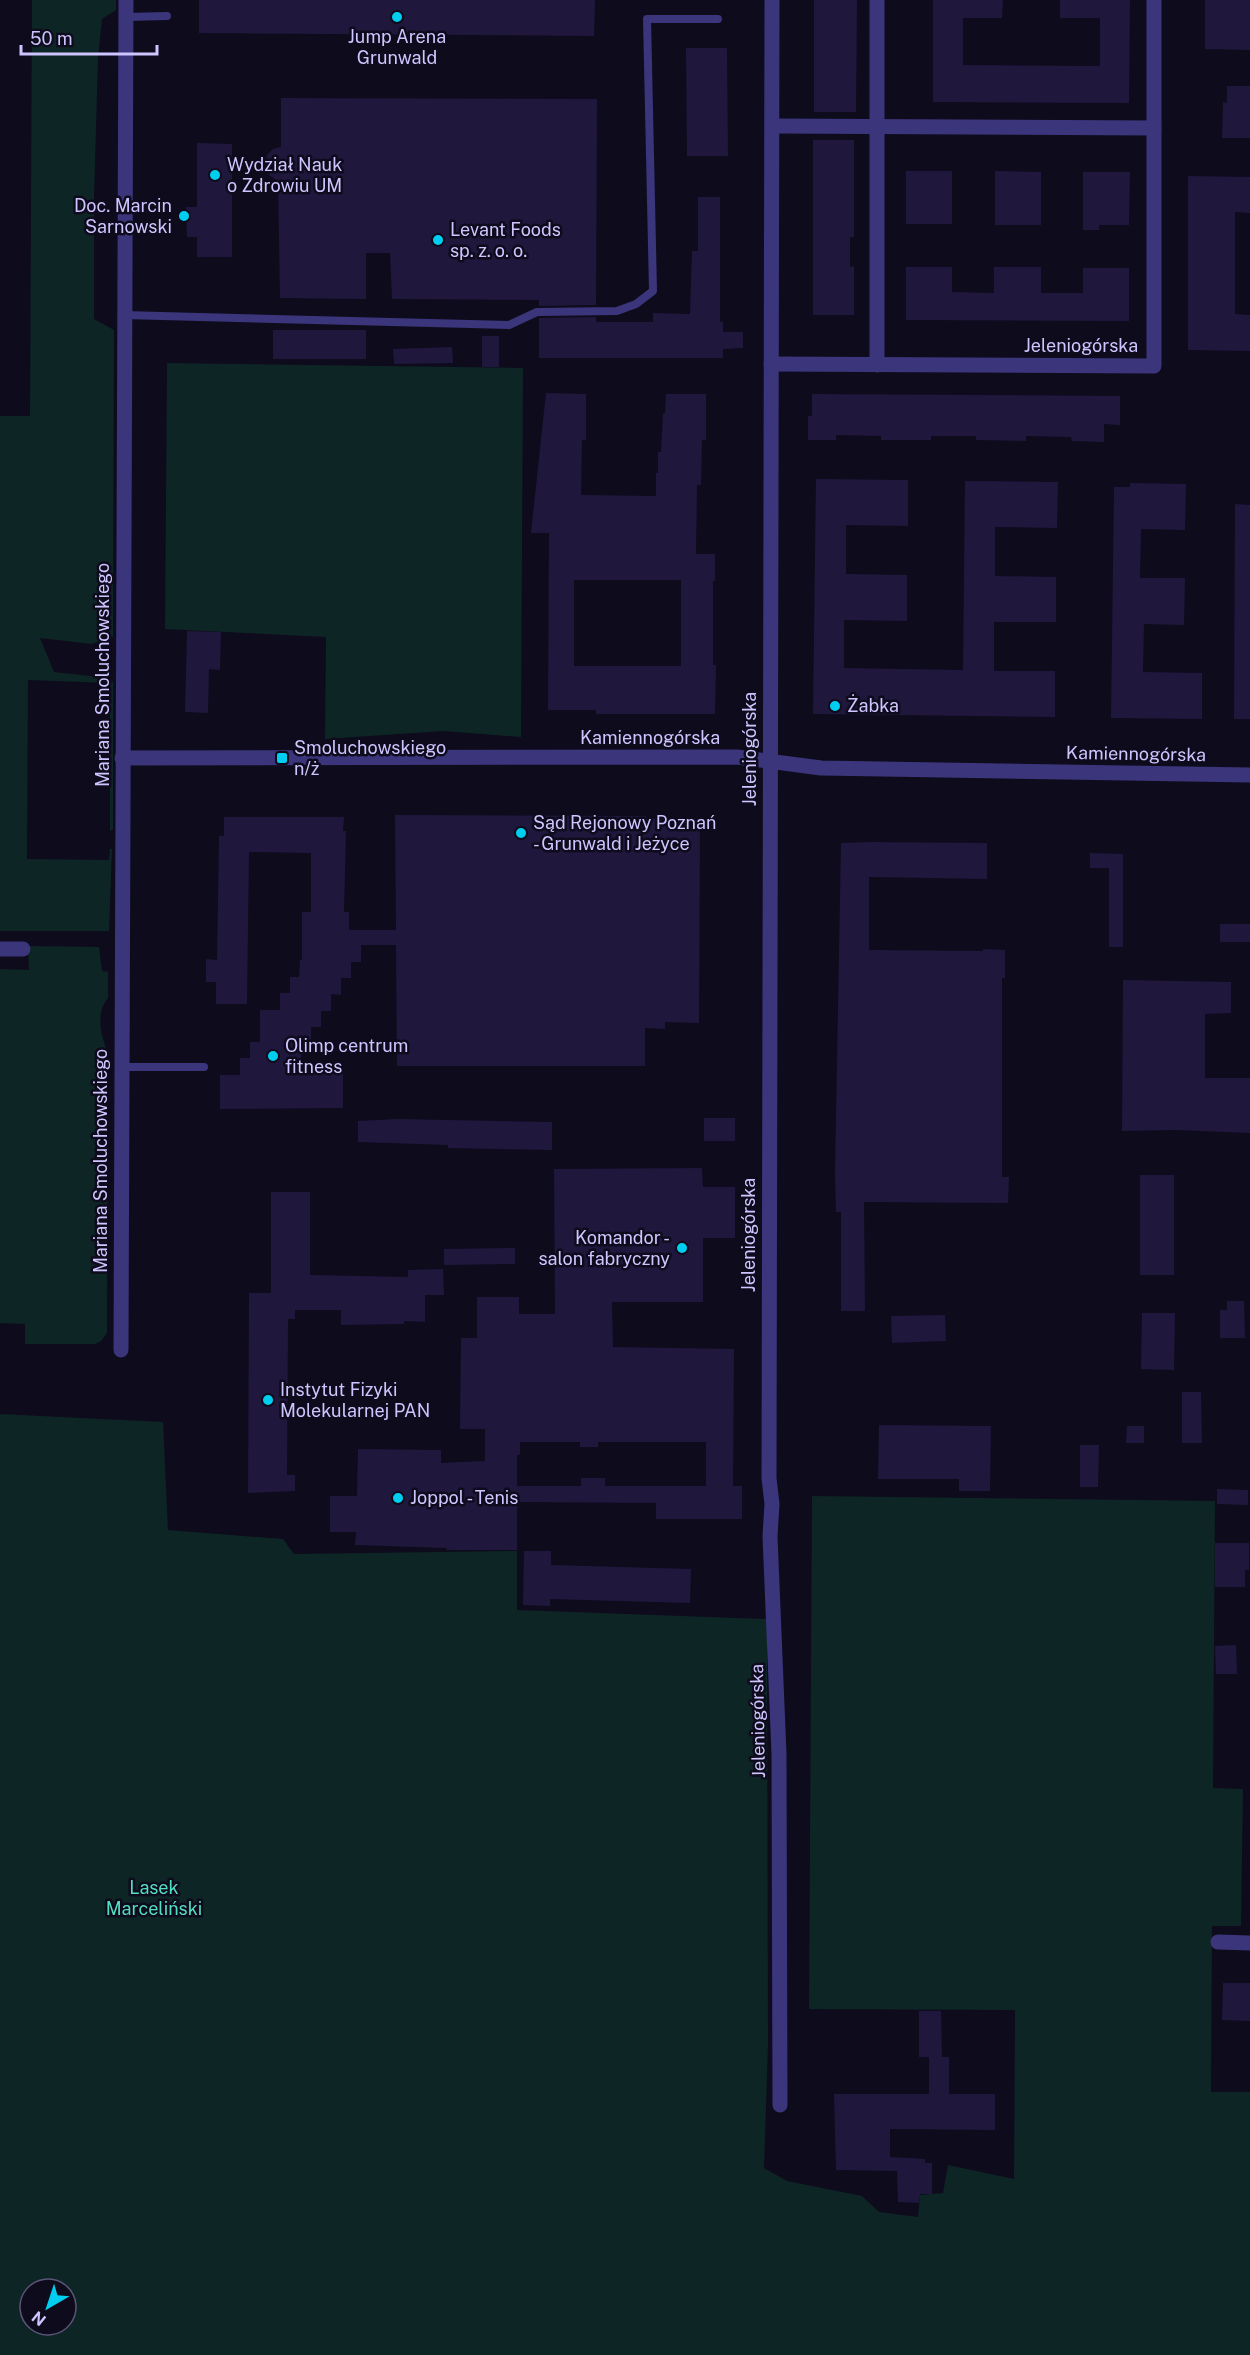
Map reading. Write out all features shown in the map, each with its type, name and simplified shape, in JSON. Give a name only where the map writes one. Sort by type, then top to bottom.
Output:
[{"type":"street","name":"Mariana Smoluchowskiego","points":[[121,1350],[126,0]]},
{"type":"street","name":"Jeleniogórska","points":[[772,0],[769,1478],[772,1504],[770,1536],[779,1734],[780,2105]]},
{"type":"street","points":[[877,0],[877,365]]},
{"type":"street","name":"Jeleniogórska","points":[[771,364],[1154,366],[1154,0]]},
{"type":"street","points":[[772,126],[1154,128]]},
{"type":"street","name":"Kamiennogórska","points":[[122,758],[737,757],[821,768],[1250,775]]},
{"type":"street","points":[[0,949],[23,949]]},
{"type":"street","points":[[1218,1942],[1250,1942]]},
{"type":"lane","points":[[126,17],[167,16]]},
{"type":"lane","points":[[124,315],[509,325],[537,312],[617,311],[636,303],[653,291],[647,19],[718,19]]},
{"type":"lane","points":[[121,1067],[204,1067]]},
{"type":"green space","points":[[32,0],[116,0],[116,10],[102,19],[98,59],[94,196],[94,319],[114,330],[113,637],[91,644],[40,638],[54,672],[108,678],[113,682],[113,829],[110,831],[110,683],[28,680],[27,859],[109,860],[110,849],[112,849],[109,931],[0,931],[0,416],[30,416]]},
{"type":"green space","points":[[167,363],[523,368],[521,737],[444,731],[325,739],[326,637],[165,629]]},
{"type":"green space","points":[[28,946],[99,947],[102,971],[108,972],[108,998],[100,1018],[101,1032],[108,1053],[107,1333],[101,1341],[95,1344],[25,1344],[25,1324],[0,1323],[0,969],[29,970]]},
{"type":"green space","name":"Lasek Marceliński","points":[[0,1414],[163,1422],[168,1530],[283,1539],[294,1554],[517,1551],[517,1610],[767,1619],[768,2044],[764,2168],[787,2181],[862,2196],[879,2212],[918,2217],[920,2195],[943,2193],[948,2165],[1014,2179],[1015,2010],[809,2009],[812,1496],[1215,1501],[1213,1788],[1243,1789],[1241,1926],[1212,1926],[1211,2092],[1250,2092],[1250,2355],[0,2355]]},
{"type":"building","name":"Jump Arena Grunwald","points":[[199,0],[595,0],[594,36],[199,33]]},
{"type":"building","points":[[814,0],[857,0],[856,112],[814,112]]},
{"type":"building","points":[[933,0],[1003,0],[1002,18],[963,18],[963,65],[1100,66],[1100,18],[1060,18],[1060,0],[1130,0],[1129,103],[933,102]]},
{"type":"building","points":[[1205,0],[1250,0],[1250,50],[1205,49]]},
{"type":"building","points":[[686,48],[727,48],[728,156],[687,156]]},
{"type":"building","points":[[1227,86],[1250,86],[1250,138],[1222,138],[1223,102],[1227,103]]},
{"type":"building","name":"Levant Foods sp. z. o. o.","points":[[281,98],[597,99],[596,305],[539,306],[539,300],[392,299],[390,253],[366,253],[366,299],[280,298],[278,181],[269,175],[265,165],[267,155],[273,149],[281,147]]},
{"type":"building","points":[[813,140],[854,140],[854,237],[850,237],[850,267],[854,266],[854,315],[813,315]]},
{"type":"building","name":"Wydział Nauk o Zdrowiu UM","points":[[197,143],[232,144],[232,257],[197,257],[197,237],[187,237],[186,207],[197,207]]},
{"type":"building","points":[[906,171],[952,171],[952,224],[906,224]]},
{"type":"building","points":[[995,171],[1041,172],[1041,225],[995,225]]},
{"type":"building","points":[[1083,172],[1130,172],[1129,225],[1099,225],[1099,230],[1083,230]]},
{"type":"building","points":[[1188,176],[1250,177],[1250,213],[1235,212],[1235,314],[1250,315],[1250,351],[1188,350]]},
{"type":"building","points":[[698,197],[720,197],[720,322],[723,321],[723,332],[743,332],[743,348],[723,349],[723,358],[539,358],[539,318],[596,317],[596,322],[653,322],[653,313],[690,314],[692,251],[698,251]]},
{"type":"building","points":[[906,267],[952,267],[952,292],[994,293],[994,267],[1041,267],[1041,293],[1083,293],[1083,268],[1129,268],[1129,321],[906,320]]},
{"type":"building","points":[[273,330],[366,330],[366,359],[273,359]]},
{"type":"building","points":[[482,336],[499,336],[499,367],[482,367]]},
{"type":"building","points":[[452,347],[453,363],[394,364],[393,349]]},
{"type":"building","points":[[546,393],[586,394],[586,440],[582,440],[581,495],[656,496],[658,452],[661,452],[666,394],[706,394],[706,440],[702,440],[701,485],[697,485],[696,554],[715,554],[713,665],[716,665],[715,714],[596,714],[596,710],[548,710],[549,533],[531,533]],"holes":[[[574,580],[681,580],[681,666],[574,666]]]},
{"type":"building","points":[[812,394],[1120,396],[1120,425],[1104,424],[1104,442],[1072,441],[1071,437],[1026,436],[1026,441],[976,440],[976,436],[931,436],[931,440],[881,440],[881,436],[836,435],[836,440],[808,440],[808,416],[812,416]]},
{"type":"building","points":[[816,479],[908,480],[908,526],[846,525],[846,574],[907,575],[907,621],[844,620],[844,668],[963,670],[965,481],[1058,482],[1057,528],[995,527],[995,576],[1056,577],[1056,622],[994,622],[994,671],[1055,671],[1055,717],[813,714]]},
{"type":"building","points":[[1130,483],[1186,484],[1185,530],[1141,529],[1140,578],[1185,578],[1184,625],[1144,624],[1143,672],[1202,673],[1202,719],[1111,718],[1114,487],[1130,487]]},
{"type":"building","points":[[1235,504],[1250,505],[1250,719],[1234,719]]},
{"type":"building","points":[[187,631],[221,632],[220,670],[209,669],[208,713],[185,712]]},
{"type":"building","points":[[395,815],[700,818],[699,1023],[665,1022],[665,1029],[645,1028],[645,1066],[397,1066],[396,945],[361,945],[361,962],[351,962],[351,978],[341,978],[341,995],[331,994],[331,1011],[321,1011],[321,1027],[311,1027],[311,1043],[301,1043],[301,1073],[343,1072],[343,1108],[220,1109],[220,1075],[240,1075],[240,1058],[250,1058],[250,1042],[260,1042],[260,1010],[280,1010],[280,993],[290,993],[290,977],[299,977],[300,960],[302,960],[302,912],[311,912],[311,853],[249,852],[247,1004],[216,1004],[216,982],[206,982],[206,959],[217,960],[219,836],[224,836],[224,817],[344,817],[343,831],[346,831],[344,912],[349,912],[349,930],[396,930]]},
{"type":"building","points":[[841,843],[987,843],[987,879],[869,877],[869,950],[1005,950],[1005,978],[1002,978],[1002,1177],[1009,1177],[1008,1203],[864,1202],[865,1311],[841,1311],[841,1212],[836,1212],[835,1172]]},
{"type":"building","points":[[1090,853],[1123,854],[1123,947],[1109,947],[1109,868],[1090,868]]},
{"type":"building","points":[[1220,924],[1250,924],[1250,942],[1220,942]]},
{"type":"building","points":[[1123,980],[1231,982],[1231,1013],[1205,1014],[1205,1078],[1250,1078],[1250,1133],[1175,1130],[1122,1131]]},
{"type":"building","points":[[704,1118],[735,1118],[735,1141],[704,1141]]},
{"type":"building","points":[[398,1119],[552,1122],[552,1150],[448,1148],[448,1145],[358,1142],[358,1121]]},
{"type":"building","points":[[702,1168],[703,1187],[735,1187],[735,1238],[703,1238],[703,1302],[612,1302],[613,1347],[734,1349],[733,1486],[742,1486],[742,1519],[656,1519],[656,1503],[517,1502],[517,1550],[446,1550],[447,1548],[355,1545],[356,1532],[330,1532],[330,1496],[357,1496],[358,1449],[441,1450],[441,1463],[485,1461],[485,1429],[460,1429],[461,1338],[477,1338],[477,1297],[519,1297],[519,1314],[555,1314],[554,1169]],"holes":[[[520,1442],[580,1442],[580,1447],[598,1447],[598,1442],[706,1442],[706,1486],[605,1486],[605,1478],[581,1478],[581,1486],[517,1486],[517,1455],[520,1455]]]},
{"type":"building","points":[[1140,1175],[1174,1175],[1174,1275],[1140,1275]]},
{"type":"building","name":"Instytut Fizyki Molekularnej PAN","points":[[271,1192],[310,1192],[310,1275],[408,1277],[408,1270],[443,1269],[444,1295],[425,1295],[425,1322],[341,1325],[341,1310],[295,1310],[295,1319],[288,1319],[287,1475],[295,1475],[295,1491],[248,1493],[249,1293],[271,1293]]},
{"type":"building","points":[[515,1248],[515,1264],[444,1265],[444,1249]]},
{"type":"building","points":[[1227,1301],[1244,1301],[1245,1338],[1220,1338],[1220,1310],[1227,1310]]},
{"type":"building","points":[[1142,1313],[1175,1313],[1174,1370],[1141,1369]]},
{"type":"building","points":[[945,1315],[946,1341],[892,1343],[891,1316]]},
{"type":"building","points":[[1182,1392],[1201,1392],[1202,1443],[1182,1443]]},
{"type":"building","points":[[879,1425],[991,1426],[990,1491],[959,1491],[959,1479],[878,1479]]},
{"type":"building","points":[[1127,1426],[1144,1426],[1144,1443],[1126,1443]]},
{"type":"building","points":[[1080,1445],[1099,1445],[1098,1487],[1080,1487]]},
{"type":"building","points":[[1217,1489],[1248,1490],[1248,1505],[1217,1504]]},
{"type":"building","points":[[1215,1543],[1249,1543],[1249,1570],[1245,1570],[1245,1587],[1215,1587]]},
{"type":"building","points":[[524,1551],[551,1551],[551,1565],[691,1569],[690,1603],[550,1599],[550,1606],[523,1605]]},
{"type":"building","points":[[1236,1645],[1237,1674],[1216,1674],[1215,1646]]},
{"type":"building","points":[[1223,1983],[1250,1983],[1250,2021],[1222,2020]]},
{"type":"building","points":[[919,2011],[941,2011],[942,2057],[919,2057]]},
{"type":"building","points":[[929,2057],[949,2057],[949,2094],[995,2094],[995,2130],[890,2129],[890,2157],[925,2159],[925,2163],[932,2163],[932,2194],[920,2194],[919,2203],[898,2202],[897,2171],[836,2170],[834,2094],[929,2094]]},
{"type":"place","name":"Jump Arena Grunwald","points":[[397,17]]},
{"type":"place","name":"Wydział Nauk o Zdrowiu UM","points":[[215,175]]},
{"type":"place","name":"Doc. Marcin Sarnowski","points":[[184,216]]},
{"type":"place","name":"Levant Foods sp. z. o. o.","points":[[438,240]]},
{"type":"place","name":"Żabka","points":[[835,706]]},
{"type":"place","name":"Smoluchowskiego n/ż","points":[[282,758]]},
{"type":"place","name":"Sąd Rejonowy Poznań - Grunwald i Jeżyce","points":[[521,833]]},
{"type":"place","name":"Olimp centrum fitness","points":[[273,1056]]},
{"type":"place","name":"Komandor - salon fabryczny","points":[[682,1248]]},
{"type":"place","name":"Instytut Fizyki Molekularnej PAN","points":[[268,1400]]},
{"type":"place","name":"Joppol - Tenis","points":[[398,1498]]}]
